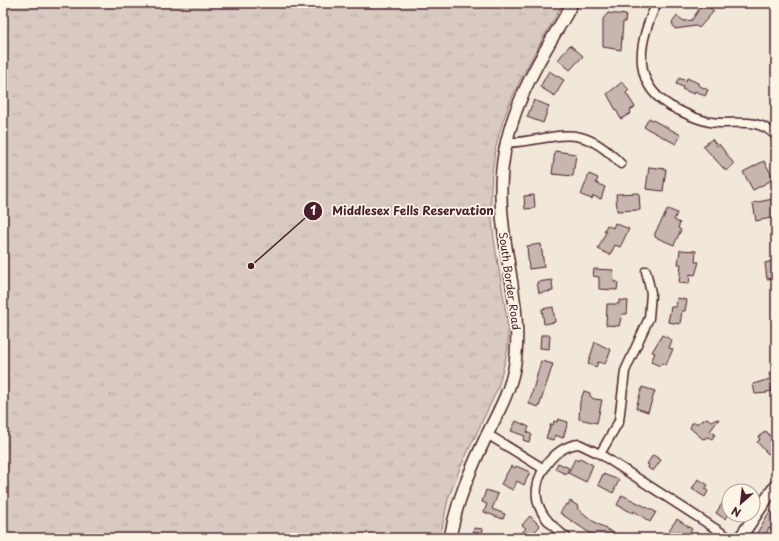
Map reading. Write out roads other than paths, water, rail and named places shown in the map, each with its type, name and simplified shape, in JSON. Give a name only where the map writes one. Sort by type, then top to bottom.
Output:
[{"type":"main road","name":"South Border Road","points":[[450,538],[456,510],[464,487],[505,397],[512,377],[518,334],[501,207],[502,171],[511,121],[520,97],[572,3]]},
{"type":"main road","points":[[740,538],[776,485]]},
{"type":"street","points":[[657,3],[647,27],[642,56],[644,76],[655,93],[667,105],[698,119],[711,122],[747,122],[766,128],[776,136]]},
{"type":"street","points":[[506,144],[530,142],[561,135],[580,136],[603,147],[621,164]]},
{"type":"street","points":[[600,454],[619,421],[625,371],[649,318],[651,293],[646,271]]},
{"type":"street","points":[[487,434],[544,469]]},
{"type":"street","points":[[567,538],[543,513],[538,502],[538,487],[544,469],[555,455],[574,445],[583,445],[600,454],[730,538]]},
{"type":"place","name":"Middlesex Fells Reservation","points":[[251,266]]}]
